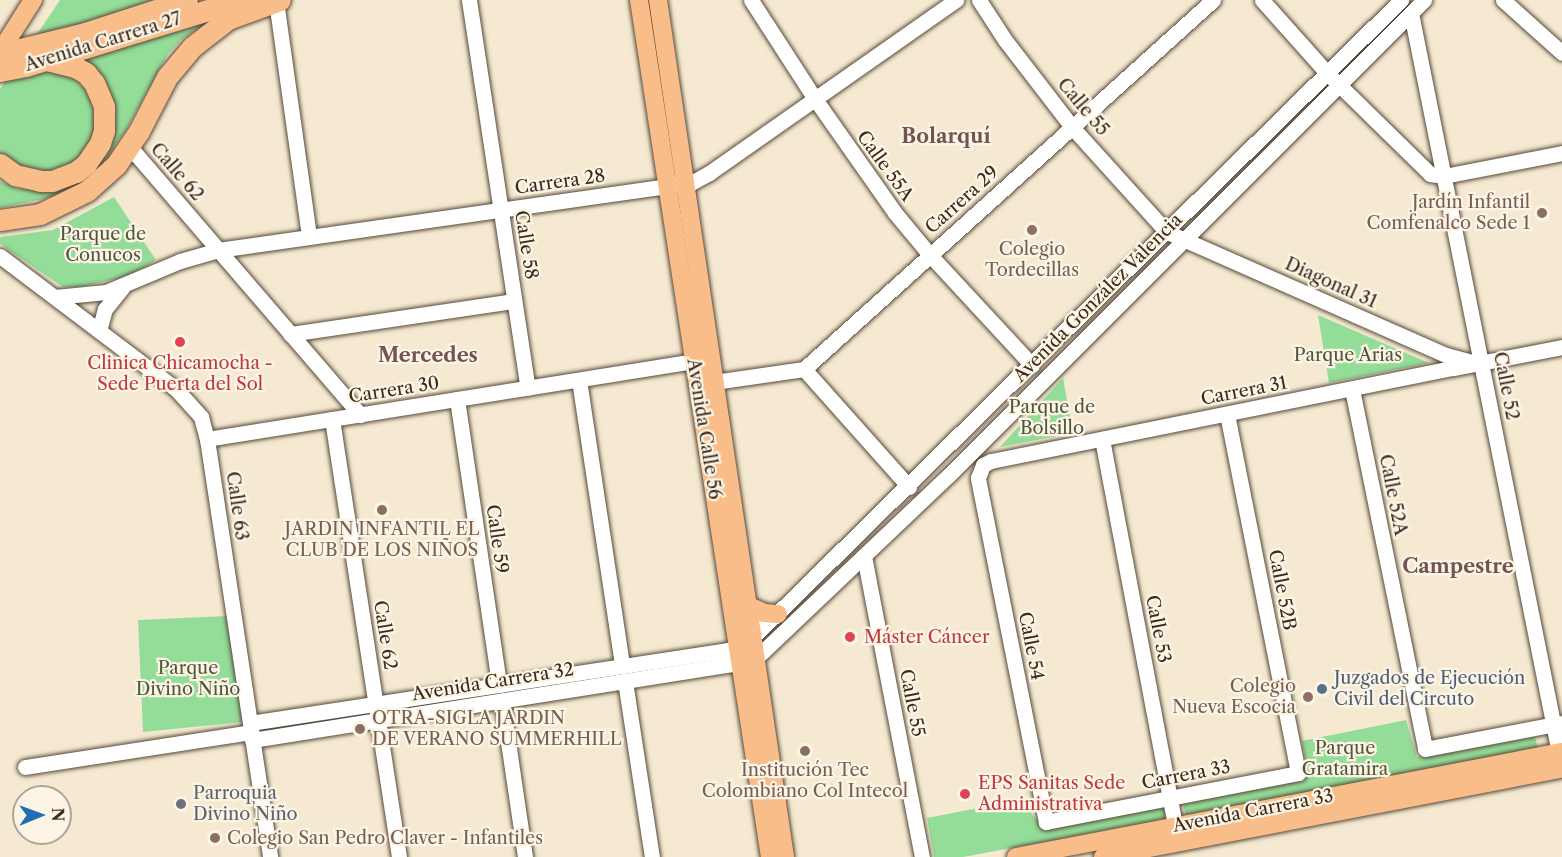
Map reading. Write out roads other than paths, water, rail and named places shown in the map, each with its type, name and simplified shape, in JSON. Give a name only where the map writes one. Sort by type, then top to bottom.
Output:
[{"type":"highway","name":"Avenida Carrera 27","points":[[0,71],[187,0]]},
{"type":"highway","name":"Avenida Carrera 27","points":[[0,53],[46,52],[240,0]]},
{"type":"highway","points":[[0,220],[40,214],[87,191],[116,165],[167,77],[186,52],[228,19],[278,1]]},
{"type":"highway","points":[[0,164],[15,175],[40,181],[52,181],[76,172],[86,164],[100,143],[104,131],[104,106],[94,82],[86,73],[46,52]]},
{"type":"main road","points":[[0,53],[33,0]]},
{"type":"main road","name":"Avenida Calle 56","points":[[639,0],[714,382],[747,605],[747,652],[770,857]]},
{"type":"main road","name":"Avenida Calle 56","points":[[658,0],[694,362],[785,857]]},
{"type":"main road","points":[[747,605],[764,613],[778,614]]},
{"type":"main road","name":"Avenida Carrera 33","points":[[1016,857],[1175,826],[1561,760]]},
{"type":"main road","name":"Avenida Carrera 33","points":[[1103,857],[1561,760]]},
{"type":"street","name":"Calle 58","points":[[469,0],[528,388]]},
{"type":"street","name":"Calle 55A","points":[[751,0],[815,99],[895,213],[930,255],[1032,365]]},
{"type":"street","name":"Carrera 28","points":[[55,297],[106,292],[122,288],[180,261],[218,250],[676,185],[709,173],[956,0]]},
{"type":"street","name":"Calle 55","points":[[979,0],[1005,40],[1072,127],[1167,232]]},
{"type":"street","name":"Carrera 29","points":[[804,369],[1213,0]]},
{"type":"street","points":[[1262,0],[1327,73],[1422,169],[1436,176],[1444,176],[1562,153]]},
{"type":"street","name":"Avenida González Valencia","points":[[747,652],[778,614],[1401,0]]},
{"type":"street","name":"Avenida González Valencia","points":[[747,652],[864,556],[950,475],[1424,0]]},
{"type":"street","points":[[1503,0],[1562,53]]},
{"type":"street","points":[[278,1],[309,237]]},
{"type":"street","name":"Calle 52","points":[[1411,13],[1481,363],[1558,723],[1561,760]]},
{"type":"street","name":"Calle 62","points":[[129,146],[360,415]]},
{"type":"street","name":"Diagonal 31","points":[[1167,232],[1446,355],[1481,363]]},
{"type":"street","name":"Calle 63","points":[[0,256],[188,399],[201,417],[207,439],[270,857]]},
{"type":"street","name":"Carrera 28","points":[[99,331],[105,309],[122,288]]},
{"type":"street","points":[[290,334],[514,301]]},
{"type":"street","name":"Carrera 31","points":[[978,478],[980,470],[986,463],[999,460],[1562,347]]},
{"type":"street","name":"Carrera 30","points":[[207,439],[694,362]]},
{"type":"street","points":[[714,382],[804,369],[909,487]]},
{"type":"street","points":[[579,380],[652,857]]},
{"type":"street","name":"Calle 52A","points":[[1352,389],[1425,749],[1558,723]]},
{"type":"street","name":"Calle 59","points":[[457,399],[499,685]]},
{"type":"street","name":"Calle 52B","points":[[1227,414],[1298,773]]},
{"type":"street","name":"Calle 62","points":[[332,419],[399,857]]},
{"type":"street","points":[[992,432],[990,448],[999,460]]},
{"type":"street","name":"Calle 53","points":[[1102,439],[1175,826]]},
{"type":"street","points":[[950,475],[967,472],[978,478]]},
{"type":"street","name":"Calle 54","points":[[978,478],[1046,822]]},
{"type":"street","name":"Calle 55","points":[[864,556],[922,857]]},
{"type":"street","name":"Avenida Carrera 32","points":[[251,731],[378,720],[502,701],[624,674],[747,652]]},
{"type":"street","name":"Avenida Carrera 32","points":[[251,731],[375,703],[499,685],[624,674]]},
{"type":"street","points":[[502,701],[525,857]]},
{"type":"street","points":[[25,767],[251,731]]},
{"type":"street","name":"Carrera 33","points":[[1046,822],[1298,773]]},
{"type":"place","name":"Jardín Infantil Comfenalco Sede 1","points":[[1542,213]]},
{"type":"place","name":"Colegio Tordecillas","points":[[1032,230]]},
{"type":"place","name":"Clinica Chicamocha - Sede Puerta del Sol","points":[[180,342]]},
{"type":"place","name":"JARDIN INFANTIL EL CLUB DE LOS NIÑOS","points":[[382,510]]},
{"type":"place","name":"Máster Cáncer","points":[[850,637]]},
{"type":"place","name":"Juzgados de Ejecución Civil del Circuto","points":[[1322,689]]},
{"type":"place","name":"Colegio Nueva Escocia","points":[[1308,697]]},
{"type":"place","name":"OTRA-SIGLA JARDIN DE VERANO SUMMERHILL","points":[[360,729]]},
{"type":"place","name":"Institución Tec Colombiano Col Intecol","points":[[805,751]]},
{"type":"place","name":"EPS Sanitas Sede Administrativa","points":[[965,794]]},
{"type":"place","name":"Parroquia Divino Niño","points":[[181,804]]},
{"type":"place","name":"Colegio San Pedro Claver - Infantiles","points":[[215,838]]},
{"type":"district","name":"Bolarquí","points":[[946,136]]},
{"type":"district","name":"Mercedes","points":[[428,355]]},
{"type":"district","name":"Campestre","points":[[1458,566]]},
{"type":"park label","name":"Parque de Conucos","points":[[103,245]]},
{"type":"park label","name":"Parque Arias","points":[[1348,355]]},
{"type":"park label","name":"Parque de Bolsillo","points":[[1052,418]]},
{"type":"park label","name":"Parque Divino Niño","points":[[188,679]]},
{"type":"park label","name":"Parque Gratamira","points":[[1345,759]]}]
